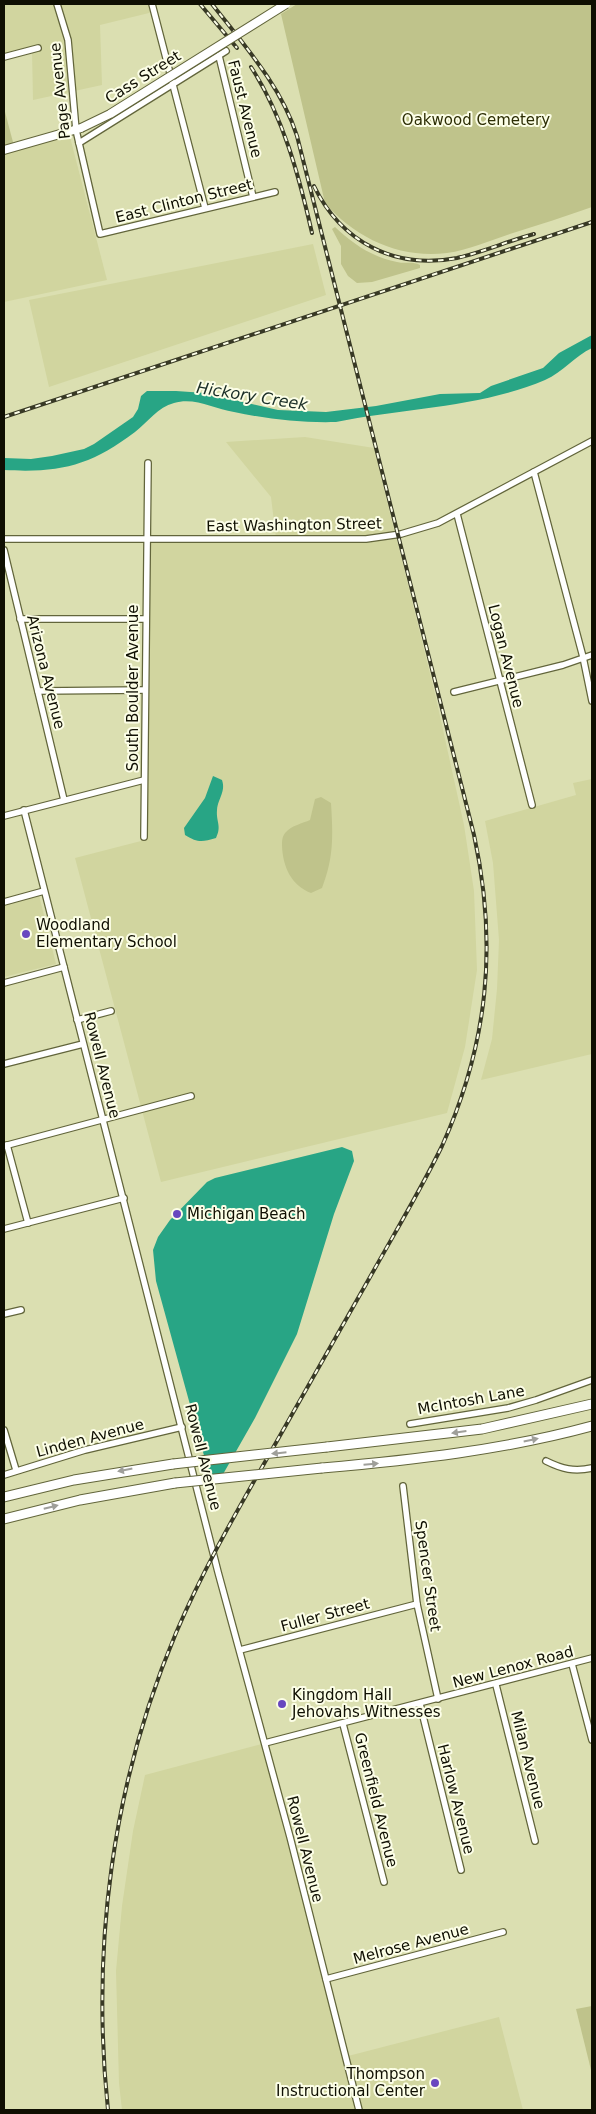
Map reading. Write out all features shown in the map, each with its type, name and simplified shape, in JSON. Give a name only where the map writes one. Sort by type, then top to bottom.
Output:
[{"type":"highway","points":[[4,1497],[74,1480],[173,1464],[482,1429],[592,1404]]},
{"type":"highway","points":[[4,1519],[80,1500],[175,1483],[410,1460],[498,1447],[592,1426]]},
{"type":"main road","name":"Cass Street","points":[[4,150],[78,129],[110,114],[286,4]]},
{"type":"street","name":"Page Avenue","points":[[58,4],[68,40],[79,143],[100,234]]},
{"type":"street","points":[[152,4],[204,208]]},
{"type":"street","points":[[4,57],[38,48]]},
{"type":"street","points":[[79,143],[226,51]]},
{"type":"street","name":"Faust Avenue","points":[[219,56],[253,197]]},
{"type":"street","name":"East Clinton Street","points":[[100,234],[275,192]]},
{"type":"street","name":"East Washington Street","points":[[4,539],[384,538],[420,529],[457,514],[592,443]]},
{"type":"street","name":"South Boulder Avenue","points":[[144,837],[148,463]]},
{"type":"street","points":[[534,472],[583,657],[592,701]]},
{"type":"street","name":"Logan Avenue","points":[[457,514],[532,805]]},
{"type":"street","name":"Arizona Avenue","points":[[4,550],[64,800]]},
{"type":"street","points":[[20,618],[145,619]]},
{"type":"street","points":[[454,692],[500,682],[592,655]]},
{"type":"street","points":[[38,691],[145,690]]},
{"type":"street","points":[[4,816],[144,780]]},
{"type":"street","name":"Rowell Avenue","points":[[24,810],[359,2110]]},
{"type":"street","points":[[4,902],[44,891]]},
{"type":"street","points":[[4,983],[64,967]]},
{"type":"street","points":[[77,1020],[111,1011]]},
{"type":"street","points":[[4,1064],[83,1044]]},
{"type":"street","points":[[28,1223],[5,1146],[192,1096]]},
{"type":"street","points":[[4,1229],[124,1198]]},
{"type":"street","points":[[4,1314],[21,1310]]},
{"type":"street","name":"McIntosh Lane","points":[[410,1424],[508,1408],[592,1380]]},
{"type":"street","name":"Linden Avenue","points":[[4,1475],[85,1450],[182,1427]]},
{"type":"street","points":[[4,1430],[16,1470]]},
{"type":"street","points":[[546,1461],[572,1470],[592,1468]]},
{"type":"street","name":"Spencer Street","points":[[403,1486],[416,1604],[438,1699]]},
{"type":"street","name":"Fuller Street","points":[[240,1650],[416,1604]]},
{"type":"street","name":"New Lenox Road","points":[[265,1743],[496,1685],[592,1658]]},
{"type":"street","points":[[572,1664],[592,1740]]},
{"type":"street","name":"Milan Avenue","points":[[496,1685],[535,1841]]},
{"type":"street","name":"Harlow Avenue","points":[[420,1704],[461,1870]]},
{"type":"street","name":"Greenfield Avenue","points":[[343,1724],[384,1882]]},
{"type":"street","name":"Melrose Avenue","points":[[326,1980],[503,1932]]},
{"type":"shaded area","points":[[4,4],[150,4],[153,12],[100,25],[102,85],[33,100],[32,51],[4,58]]},
{"type":"shaded area","points":[[69,133],[107,280],[4,302],[4,151]]},
{"type":"shaded area","points":[[313,244],[326,295],[49,387],[29,300]]},
{"type":"shaded area","points":[[305,437],[374,448],[395,534],[383,537],[276,538],[271,497],[226,442]]},
{"type":"shaded area","points":[[396,536],[436,698],[464,825],[474,891],[477,970],[465,1047],[447,1113],[161,1182],[75,858],[141,841],[150,541],[365,541]]},
{"type":"shaded area","points":[[592,779],[592,1054],[481,1080],[492,1039],[499,940],[493,863],[485,821],[576,795],[573,783]]},
{"type":"shaded area","name":"Woodland Elementary School","points":[[39,895],[56,964],[4,977],[4,904]]},
{"type":"shaded area","points":[[262,1744],[358,2110],[122,2110],[119,2083],[116,1971],[122,1906],[133,1831],[145,1775]]},
{"type":"shaded area","name":"Thompson Instructional Center","points":[[499,2017],[523,2110],[362,2110],[348,2056]]},
{"type":"green space","name":"Oakwood Cemetery","points":[[297,4],[592,4],[592,207],[455,252],[412,253],[396,249],[364,236],[325,203],[281,14]]},
{"type":"green space","points":[[4,108],[14,146],[4,149]]},
{"type":"green space","points":[[335,227],[356,244],[379,257],[397,262],[417,264],[420,265],[420,268],[372,282],[357,283],[348,276],[341,264],[341,246],[332,229]]},
{"type":"green space","points":[[321,797],[331,803],[331,856],[322,888],[311,893],[298,885],[289,874],[284,861],[282,840],[288,830],[310,820],[315,799]]},
{"type":"green space","points":[[592,2006],[592,2074],[576,2009]]},
{"type":"water","points":[[592,335],[592,348],[551,377],[520,389],[468,402],[336,422],[272,419],[227,411],[197,402],[174,403],[153,415],[119,444],[89,460],[74,465],[42,470],[4,470],[4,458],[31,459],[52,456],[84,449],[94,444],[133,417],[138,409],[141,396],[147,391],[205,393],[278,410],[326,412],[376,406],[440,394],[480,393],[491,386],[543,368],[559,353]]},
{"type":"water","points":[[213,776],[222,780],[223,784],[217,810],[218,834],[216,838],[197,841],[185,835],[184,828],[205,798]]},
{"type":"water","points":[[342,1147],[352,1151],[354,1161],[334,1214],[297,1334],[255,1418],[216,1484],[211,1481],[156,1281],[153,1250],[158,1237],[170,1220],[207,1182],[215,1178]]},
{"type":"railway","points":[[200,4],[237,48]]},
{"type":"railway","points":[[108,2110],[103,2049],[102,1988],[105,1928],[112,1867],[122,1808],[136,1748],[154,1690],[176,1633],[218,1546],[409,1209],[442,1146],[458,1108],[479,1032],[487,955],[486,916],[474,835],[297,136],[272,83],[212,4]]},
{"type":"railway","points":[[251,67],[272,106],[289,147],[312,233]]},
{"type":"railway","points":[[314,186],[325,206],[339,223],[355,237],[372,248],[412,260],[434,261],[457,258],[534,234]]},
{"type":"railway","points":[[4,417],[592,222]]},
{"type":"place","name":"Woodland Elementary School","points":[[26,934]]},
{"type":"place","name":"Michigan Beach","points":[[177,1214]]},
{"type":"place","name":"Kingdom Hall Jehovahs Witnesses","points":[[282,1704]]},
{"type":"place","name":"Thompson Instructional Center","points":[[435,2083]]},
{"type":"water label","name":"Hickory Creek","points":[[252,396]]}]
